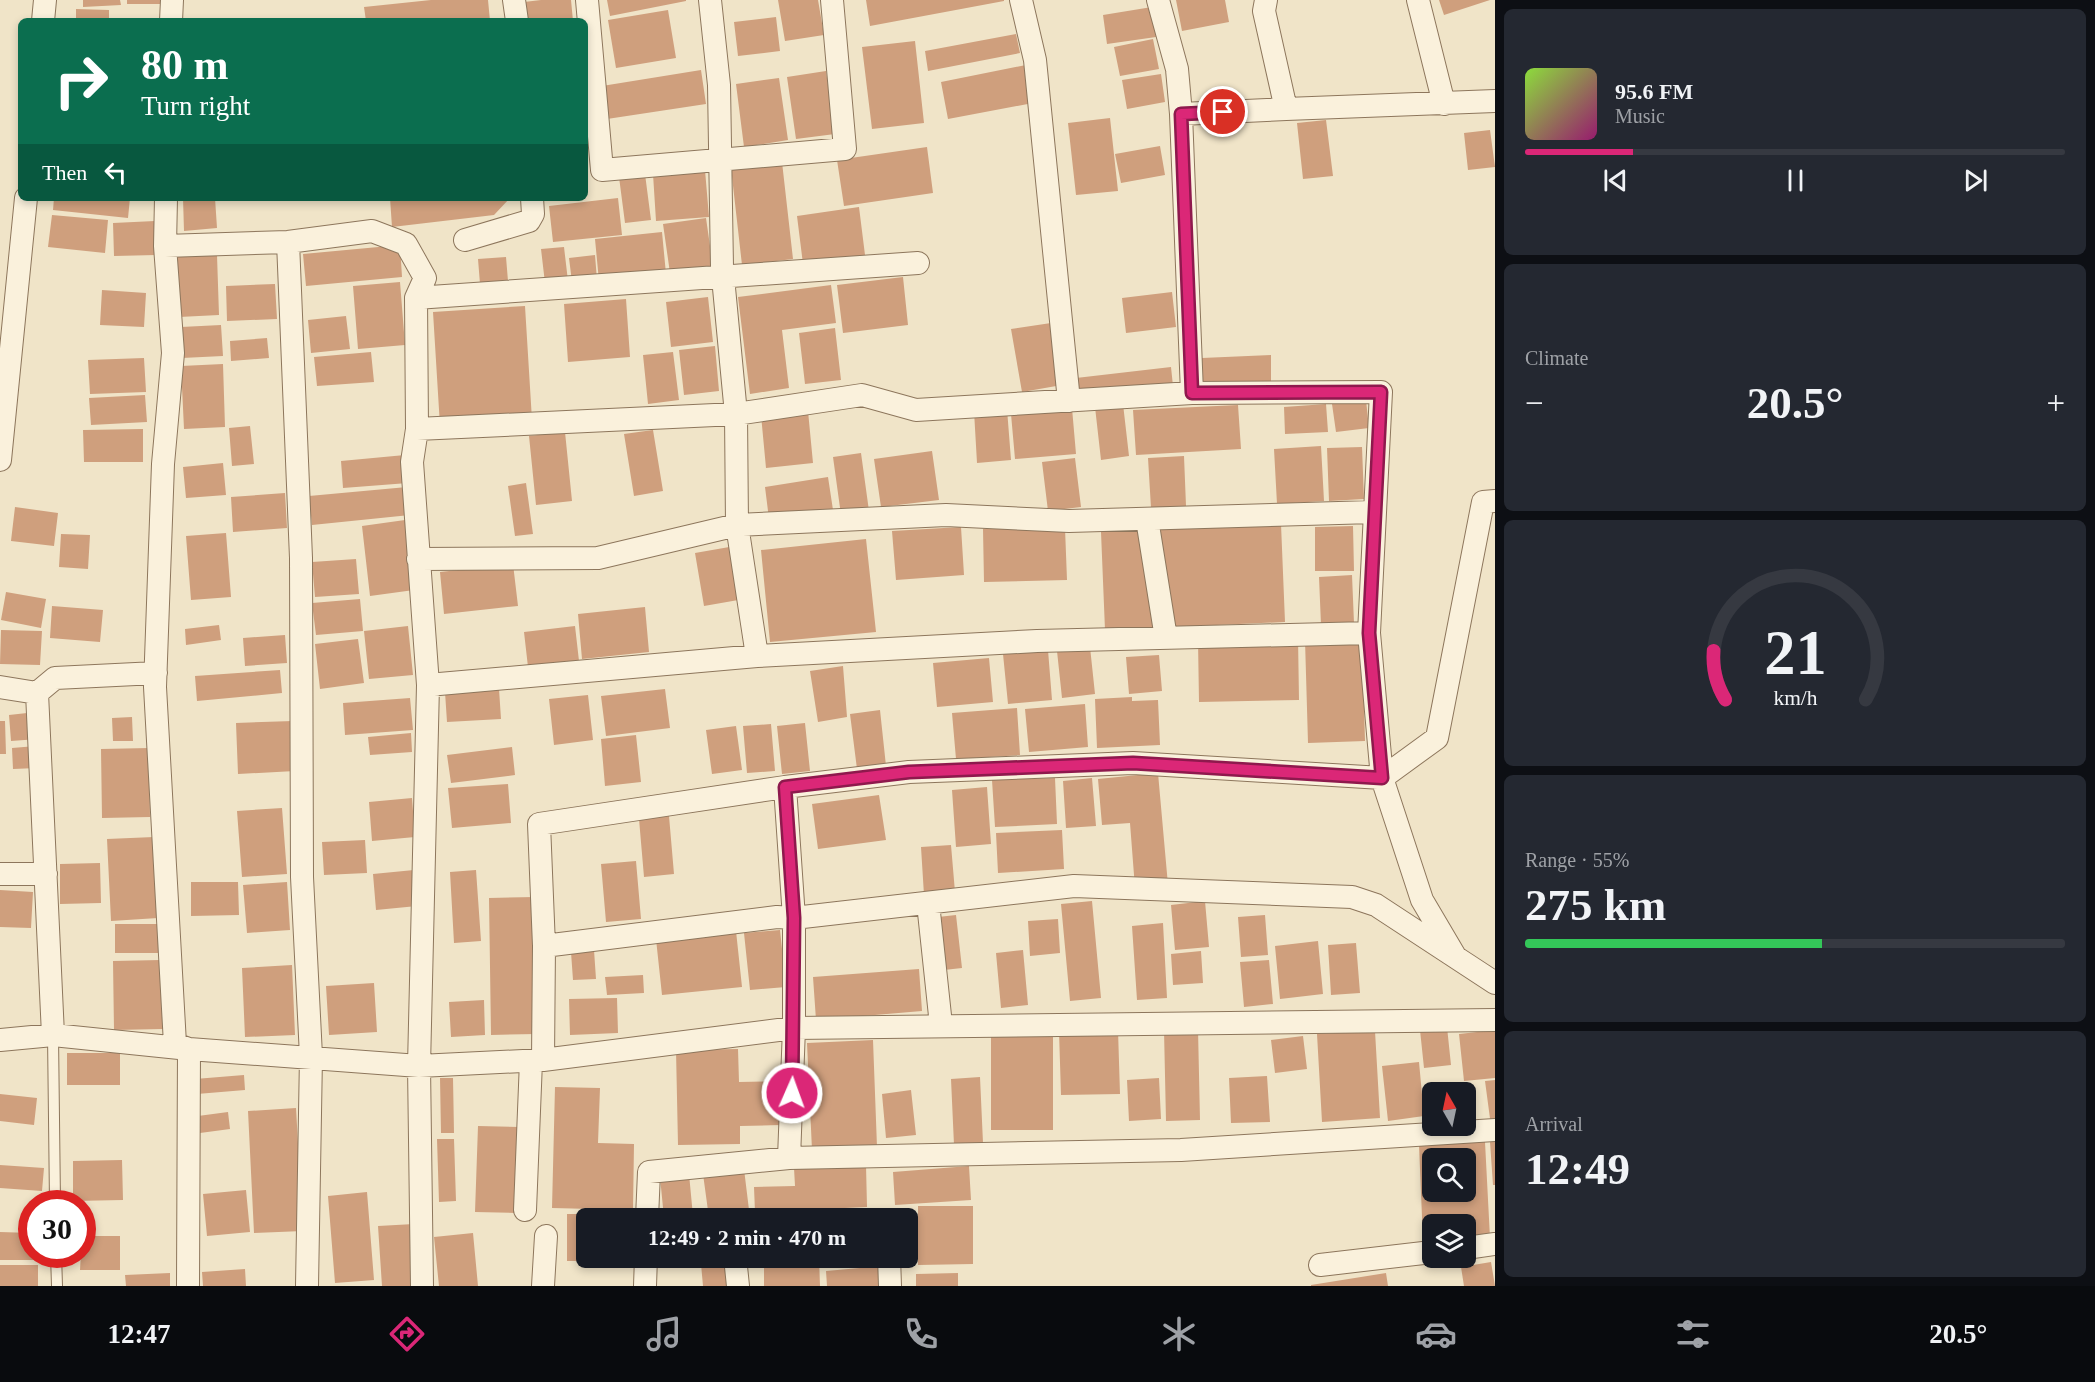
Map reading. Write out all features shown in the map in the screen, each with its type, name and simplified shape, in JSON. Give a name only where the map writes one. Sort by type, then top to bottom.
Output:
[{"type":"street","points":[[43,18],[45,0]]},
{"type":"street","points":[[171,18],[172,0]]},
{"type":"street","points":[[514,0],[517,18]]},
{"type":"street","points":[[588,0],[593,171],[845,149],[832,0]]},
{"type":"street","points":[[710,0],[719,85],[724,278],[736,414],[737,525],[757,656]]},
{"type":"street","points":[[1021,0],[1035,60],[1069,401]]},
{"type":"street","points":[[1158,0],[1177,69],[1181,114],[1192,393]]},
{"type":"street","points":[[1266,0],[1264,10],[1286,109]]},
{"type":"street","points":[[1418,0],[1444,104]]},
{"type":"street","points":[[1181,114],[1495,101]]},
{"type":"street","points":[[0,460],[26,201]]},
{"type":"street","points":[[166,201],[165,246],[173,353],[163,464],[156,674],[175,1044],[189,1049]]},
{"type":"street","points":[[465,240],[529,221],[533,214],[532,201]]},
{"type":"street","points":[[165,246],[288,242],[372,231],[406,244],[425,278],[416,298],[417,429],[412,462],[428,686],[419,1066],[422,1286]]},
{"type":"street","points":[[288,242],[301,558],[302,877],[311,1056],[307,1286]]},
{"type":"street","points":[[416,298],[918,263]]},
{"type":"street","points":[[417,429],[736,414],[862,395],[916,410],[1192,393],[1381,392],[1373,512],[1369,633],[1382,778],[1422,900],[1455,956]]},
{"type":"street","points":[[525,1210],[544,946],[539,824],[785,787],[909,772],[1133,763],[1382,778],[1437,738],[1483,502],[1495,501]]},
{"type":"street","points":[[418,559],[598,558],[737,525],[946,515],[1069,521],[1373,512]]},
{"type":"street","points":[[1147,519],[1166,638]]},
{"type":"street","points":[[428,686],[757,656],[1037,641],[1369,633]]},
{"type":"street","points":[[0,687],[37,693],[56,678],[156,674]]},
{"type":"street","points":[[37,693],[53,1035]]},
{"type":"street","points":[[785,787],[794,918],[794,1028],[789,1158]]},
{"type":"street","points":[[0,874],[46,874]]},
{"type":"street","points":[[544,946],[777,917],[794,918],[1074,886],[1352,897],[1377,905],[1495,983]]},
{"type":"street","points":[[928,903],[941,1025]]},
{"type":"street","points":[[0,1040],[53,1035],[189,1049],[311,1056],[419,1066],[537,1060],[794,1028],[1495,1020]]},
{"type":"street","points":[[188,1286],[189,1049]]},
{"type":"street","points":[[647,1208],[649,1172],[789,1158],[1181,1150],[1495,1130]]},
{"type":"street","points":[[543,1286],[546,1236]]},
{"type":"street","points":[[1476,1247],[1495,1244]]},
{"type":"street","points":[[1320,1265],[1422,1253]]},
{"type":"street","points":[[645,1286],[646,1268]]},
{"type":"street","points":[[736,1268],[738,1286]]},
{"type":"street","points":[[889,1268],[890,1286]]},
{"type":"lane","points":[[53,1035],[55,1190]]},
{"type":"lane","points":[[56,1268],[57,1286]]},
{"type":"building","points":[[83,0],[120,0],[121,5],[83,7]]},
{"type":"building","points":[[127,0],[161,0],[161,4],[127,4]]},
{"type":"building","points":[[431,0],[488,0],[490,18],[366,18],[364,7]]},
{"type":"building","points":[[571,0],[573,18],[526,18],[524,2]]},
{"type":"building","points":[[607,0],[686,0],[686,1],[610,16]]},
{"type":"building","points":[[778,0],[818,0],[824,35],[785,41]]},
{"type":"building","points":[[866,0],[1004,0],[1004,1],[870,26]]},
{"type":"building","points":[[1176,0],[1225,0],[1229,22],[1182,31]]},
{"type":"building","points":[[1439,0],[1490,0],[1444,15]]},
{"type":"building","points":[[1152,7],[1156,37],[1107,44],[1103,15]]},
{"type":"building","points":[[76,9],[109,10],[109,18],[76,18]]},
{"type":"building","points":[[668,10],[676,58],[616,68],[608,20]]},
{"type":"building","points":[[776,17],[780,51],[738,56],[734,22]]},
{"type":"building","points":[[1016,34],[1020,53],[928,71],[925,51]]},
{"type":"building","points":[[1153,39],[1159,69],[1120,76],[1114,47]]},
{"type":"building","points":[[915,41],[924,123],[872,129],[862,47]]},
{"type":"building","points":[[1026,65],[1033,103],[948,119],[941,82]]},
{"type":"building","points":[[701,70],[706,104],[607,119],[602,86]]},
{"type":"building","points":[[826,71],[835,134],[796,139],[787,77]]},
{"type":"building","points":[[1161,74],[1165,102],[1127,109],[1122,80]]},
{"type":"building","points":[[779,78],[788,140],[744,147],[736,84]]},
{"type":"building","points":[[1110,118],[1118,191],[1076,195],[1068,123]]},
{"type":"building","points":[[1326,120],[1333,176],[1303,179],[1297,123]]},
{"type":"building","points":[[1490,130],[1495,167],[1468,170],[1464,133]]},
{"type":"building","points":[[1160,146],[1165,175],[1121,183],[1115,154]]},
{"type":"building","points":[[927,147],[933,193],[844,206],[837,160]]},
{"type":"building","points":[[782,162],[793,259],[742,265],[731,168]]},
{"type":"building","points":[[705,170],[709,217],[656,221],[653,174]]},
{"type":"building","points":[[645,174],[651,220],[625,223],[619,177]]},
{"type":"building","points":[[618,198],[622,235],[553,242],[549,206]]},
{"type":"building","points":[[54,201],[130,201],[128,218],[53,210]]},
{"type":"building","points":[[183,201],[215,201],[217,228],[184,231]]},
{"type":"building","points":[[390,201],[507,201],[494,215],[392,227]]},
{"type":"building","points":[[859,207],[865,255],[803,264],[797,216]]},
{"type":"building","points":[[52,215],[108,220],[105,253],[48,247]]},
{"type":"building","points":[[706,218],[713,267],[670,273],[663,224]]},
{"type":"building","points":[[155,221],[156,255],[114,256],[113,223]]},
{"type":"building","points":[[662,232],[666,274],[599,281],[595,239]]},
{"type":"building","points":[[400,245],[402,277],[306,286],[303,254]]},
{"type":"building","points":[[564,247],[568,281],[545,283],[541,249]]},
{"type":"building","points":[[217,255],[219,315],[179,317],[176,256]]},
{"type":"building","points":[[595,255],[597,280],[572,282],[569,258]]},
{"type":"building","points":[[506,257],[508,281],[480,284],[478,259]]},
{"type":"building","points":[[903,277],[908,325],[843,333],[837,285]]},
{"type":"building","points":[[400,282],[405,345],[358,349],[353,286]]},
{"type":"building","points":[[275,284],[277,319],[227,321],[226,286]]},
{"type":"building","points":[[831,285],[836,323],[782,330],[789,388],[750,394],[738,297]]},
{"type":"building","points":[[102,290],[146,293],[144,327],[100,325]]},
{"type":"building","points":[[1172,292],[1176,327],[1126,333],[1122,298]]},
{"type":"building","points":[[708,297],[713,342],[671,347],[666,302]]},
{"type":"building","points":[[626,299],[630,357],[568,362],[564,304]]},
{"type":"building","points":[[525,306],[532,420],[440,426],[433,312]]},
{"type":"building","points":[[346,316],[350,349],[311,353],[308,320]]},
{"type":"building","points":[[1051,323],[1062,385],[1022,392],[1011,329]]},
{"type":"building","points":[[221,325],[223,356],[182,358],[181,327]]},
{"type":"building","points":[[835,328],[841,380],[805,384],[799,333]]},
{"type":"building","points":[[267,338],[269,358],[231,361],[230,341]]},
{"type":"building","points":[[715,346],[719,391],[684,395],[679,350]]},
{"type":"building","points":[[371,352],[374,382],[317,386],[314,357]]},
{"type":"building","points":[[673,352],[679,400],[648,404],[643,355]]},
{"type":"building","points":[[1271,355],[1271,387],[1203,390],[1202,358]]},
{"type":"building","points":[[144,358],[146,392],[90,394],[88,360]]},
{"type":"building","points":[[223,364],[225,427],[184,429],[181,366]]},
{"type":"building","points":[[1171,367],[1173,386],[1078,397],[1076,378]]},
{"type":"building","points":[[145,395],[147,422],[91,425],[89,398]]},
{"type":"building","points":[[1366,400],[1369,428],[1336,432],[1332,404]]},
{"type":"building","points":[[1123,404],[1129,456],[1101,460],[1095,407]]},
{"type":"building","points":[[1326,404],[1328,432],[1285,434],[1284,407]]},
{"type":"building","points":[[1238,405],[1241,449],[1136,455],[1133,410]]},
{"type":"building","points":[[1072,408],[1076,454],[1015,459],[1011,414]]},
{"type":"building","points":[[1007,409],[1011,460],[977,463],[974,411]]},
{"type":"building","points":[[808,411],[813,463],[766,468],[761,415]]},
{"type":"building","points":[[250,426],[254,464],[232,466],[229,428]]},
{"type":"building","points":[[143,429],[143,462],[84,462],[83,430]]},
{"type":"building","points":[[653,430],[663,491],[634,496],[624,434]]},
{"type":"building","points":[[565,432],[572,501],[536,505],[529,436]]},
{"type":"building","points":[[1321,446],[1324,501],[1277,504],[1274,449]]},
{"type":"building","points":[[1362,447],[1364,499],[1329,501],[1327,448]]},
{"type":"building","points":[[932,451],[939,500],[881,507],[874,459]]},
{"type":"building","points":[[861,453],[869,511],[841,515],[833,457]]},
{"type":"building","points":[[405,455],[408,483],[343,488],[341,461]]},
{"type":"building","points":[[1184,456],[1186,506],[1151,508],[1148,458]]},
{"type":"building","points":[[1075,458],[1081,507],[1048,511],[1042,462]]},
{"type":"building","points":[[223,463],[226,495],[186,498],[183,467]]},
{"type":"building","points":[[828,477],[833,510],[769,519],[765,487]]},
{"type":"building","points":[[526,483],[533,534],[515,536],[508,486]]},
{"type":"building","points":[[407,487],[410,515],[312,525],[309,496]]},
{"type":"building","points":[[285,493],[287,528],[233,532],[231,497]]},
{"type":"building","points":[[15,507],[58,513],[54,546],[11,541]]},
{"type":"building","points":[[405,520],[414,590],[370,596],[362,526]]},
{"type":"building","points":[[1281,524],[1285,622],[1105,630],[1101,532]]},
{"type":"building","points":[[1353,526],[1354,571],[1315,571],[1315,527]]},
{"type":"building","points":[[961,527],[964,575],[896,580],[892,531]]},
{"type":"building","points":[[1065,528],[1067,580],[984,582],[983,529]]},
{"type":"building","points":[[226,533],[231,597],[191,600],[186,536]]},
{"type":"building","points":[[61,534],[90,535],[88,569],[59,567]]},
{"type":"building","points":[[866,539],[876,632],[770,642],[761,550]]},
{"type":"building","points":[[735,546],[744,599],[704,606],[695,553]]},
{"type":"building","points":[[356,559],[359,594],[315,597],[312,562]]},
{"type":"building","points":[[513,564],[518,606],[444,614],[440,572]]},
{"type":"building","points":[[1352,575],[1354,623],[1321,625],[1319,577]]},
{"type":"building","points":[[6,592],[46,599],[41,628],[1,620]]},
{"type":"building","points":[[360,599],[363,631],[316,635],[312,603]]},
{"type":"building","points":[[52,606],[103,610],[100,642],[50,638]]},
{"type":"building","points":[[645,607],[649,652],[582,659],[578,614]]},
{"type":"building","points":[[219,625],[221,640],[186,645],[185,629]]},
{"type":"building","points":[[408,626],[413,675],[369,679],[364,631]]},
{"type":"building","points":[[575,626],[579,661],[528,667],[524,632]]},
{"type":"building","points":[[1,630],[42,631],[40,665],[0,664]]},
{"type":"building","points":[[285,635],[287,663],[245,666],[243,638]]},
{"type":"building","points":[[1298,637],[1299,700],[1199,702],[1198,640]]},
{"type":"building","points":[[1362,638],[1365,741],[1308,743],[1305,640]]},
{"type":"building","points":[[358,639],[364,683],[320,689],[315,644]]},
{"type":"building","points":[[1090,647],[1095,694],[1062,698],[1057,651]]},
{"type":"building","points":[[1048,650],[1052,700],[1008,704],[1003,654]]},
{"type":"building","points":[[1159,655],[1162,691],[1129,694],[1126,657]]},
{"type":"building","points":[[989,658],[993,702],[937,707],[933,663]]},
{"type":"building","points":[[843,666],[847,717],[818,722],[810,671]]},
{"type":"building","points":[[280,670],[282,693],[197,701],[195,676]]},
{"type":"building","points":[[499,689],[501,719],[447,722],[445,692]]},
{"type":"building","points":[[665,689],[670,728],[606,736],[601,696]]},
{"type":"building","points":[[588,695],[593,740],[554,745],[549,699]]},
{"type":"building","points":[[1132,697],[1132,701],[1158,700],[1160,745],[1097,748],[1095,699]]},
{"type":"building","points":[[410,698],[413,730],[345,735],[343,703]]},
{"type":"building","points":[[1085,704],[1088,747],[1029,752],[1025,709]]},
{"type":"building","points":[[1017,708],[1020,755],[956,759],[952,713]]},
{"type":"building","points":[[880,710],[886,766],[857,769],[850,714]]},
{"type":"building","points":[[36,712],[38,739],[11,741],[9,715]]},
{"type":"building","points":[[132,717],[133,741],[113,741],[112,718]]},
{"type":"building","points":[[0,721],[5,721],[6,754],[0,754]]},
{"type":"building","points":[[293,721],[295,771],[238,774],[236,723]]},
{"type":"building","points":[[805,723],[810,771],[782,774],[777,726]]},
{"type":"building","points":[[771,724],[775,771],[747,773],[743,726]]},
{"type":"building","points":[[736,726],[742,770],[712,774],[706,730]]},
{"type":"building","points":[[411,733],[412,752],[370,755],[368,737]]},
{"type":"building","points":[[636,735],[641,782],[605,786],[601,739]]},
{"type":"building","points":[[36,746],[37,768],[13,769],[12,748]]},
{"type":"building","points":[[512,747],[515,775],[451,783],[447,755]]},
{"type":"building","points":[[149,748],[150,817],[102,818],[101,749]]},
{"type":"building","points":[[1158,773],[1168,885],[1135,888],[1130,823],[1102,825],[1098,779]]},
{"type":"building","points":[[1055,778],[1057,824],[995,827],[992,780]]},
{"type":"building","points":[[1092,778],[1096,826],[1066,828],[1063,781]]},
{"type":"building","points":[[508,784],[511,823],[452,828],[448,788]]},
{"type":"building","points":[[987,787],[991,844],[956,847],[952,790]]},
{"type":"building","points":[[879,795],[886,840],[818,849],[812,804]]},
{"type":"building","points":[[412,798],[415,837],[372,841],[369,802]]},
{"type":"building","points":[[282,808],[287,874],[242,877],[237,811]]},
{"type":"building","points":[[669,816],[674,874],[644,877],[639,819]]},
{"type":"building","points":[[1062,830],[1064,869],[998,873],[996,833]]},
{"type":"building","points":[[154,837],[158,918],[111,921],[107,839]]},
{"type":"building","points":[[365,840],[367,873],[324,875],[322,842]]},
{"type":"building","points":[[951,845],[955,892],[924,895],[921,847]]},
{"type":"building","points":[[636,861],[641,919],[606,922],[601,864]]},
{"type":"building","points":[[100,863],[101,903],[60,904],[60,864]]},
{"type":"building","points":[[414,870],[417,906],[376,910],[373,874]]},
{"type":"building","points":[[476,870],[481,941],[454,943],[450,872]]},
{"type":"building","points":[[191,882],[238,882],[239,915],[191,916]]},
{"type":"building","points":[[287,882],[290,930],[247,933],[243,885]]},
{"type":"building","points":[[0,890],[33,892],[31,928],[0,927]]},
{"type":"building","points":[[535,897],[536,1034],[491,1035],[489,898]]},
{"type":"building","points":[[1092,901],[1101,998],[1070,1001],[1061,904]]},
{"type":"building","points":[[1205,901],[1209,947],[1175,950],[1171,905]]},
{"type":"building","points":[[956,915],[962,968],[926,972],[920,919]]},
{"type":"building","points":[[1265,915],[1268,955],[1241,957],[1238,917]]},
{"type":"building","points":[[1058,919],[1060,953],[1030,956],[1028,921]]},
{"type":"building","points":[[1163,923],[1167,998],[1137,1000],[1132,926]]},
{"type":"building","points":[[115,924],[162,924],[162,953],[115,953]]},
{"type":"building","points":[[780,930],[786,987],[750,990],[744,933]]},
{"type":"building","points":[[736,931],[742,987],[662,995],[656,939]]},
{"type":"building","points":[[1318,941],[1323,994],[1280,999],[1275,946]]},
{"type":"building","points":[[1356,943],[1360,993],[1331,995],[1328,945]]},
{"type":"building","points":[[594,950],[596,979],[573,980],[571,952]]},
{"type":"building","points":[[1023,950],[1028,1005],[1001,1008],[996,953]]},
{"type":"building","points":[[1201,951],[1203,983],[1173,985],[1171,954]]},
{"type":"building","points":[[161,960],[163,1029],[114,1030],[113,961]]},
{"type":"building","points":[[1269,960],[1273,1004],[1244,1007],[1240,962]]},
{"type":"building","points":[[292,965],[295,1035],[245,1037],[242,968]]},
{"type":"building","points":[[919,969],[922,1011],[816,1020],[813,977]]},
{"type":"building","points":[[643,975],[644,993],[607,995],[605,977]]},
{"type":"building","points":[[374,983],[377,1032],[329,1035],[326,986]]},
{"type":"building","points":[[617,998],[618,1033],[570,1035],[569,999]]},
{"type":"building","points":[[484,1000],[485,1035],[451,1037],[449,1002]]},
{"type":"building","points":[[1447,1027],[1451,1065],[1424,1068],[1420,1030]]},
{"type":"building","points":[[1198,1029],[1200,1120],[1166,1121],[1164,1030]]},
{"type":"building","points":[[991,1030],[1053,1030],[1053,1130],[991,1130]]},
{"type":"building","points":[[1118,1030],[1120,1094],[1061,1095],[1059,1031]]},
{"type":"building","points":[[1495,1030],[1495,1078],[1464,1081],[1459,1034]]},
{"type":"building","points":[[1375,1031],[1380,1118],[1322,1122],[1317,1034]]},
{"type":"building","points":[[1303,1036],[1307,1069],[1275,1073],[1271,1040]]},
{"type":"building","points":[[873,1040],[877,1147],[812,1150],[807,1043]]},
{"type":"building","points":[[738,1049],[739,1082],[779,1081],[780,1125],[740,1126],[740,1144],[678,1145],[676,1050]]},
{"type":"building","points":[[67,1053],[120,1053],[120,1085],[67,1085]]},
{"type":"building","points":[[1419,1062],[1422,1116],[1388,1121],[1382,1066]]},
{"type":"building","points":[[244,1075],[245,1090],[197,1094],[195,1079]]},
{"type":"building","points":[[1267,1076],[1270,1122],[1231,1123],[1229,1078]]},
{"type":"building","points":[[980,1077],[983,1143],[954,1145],[951,1079]]},
{"type":"building","points":[[440,1078],[453,1078],[454,1133],[441,1133]]},
{"type":"building","points":[[1159,1078],[1161,1119],[1129,1121],[1127,1080]]},
{"type":"building","points":[[1495,1080],[1495,1126],[1491,1126],[1485,1081]]},
{"type":"building","points":[[555,1087],[600,1088],[598,1143],[634,1144],[633,1208],[552,1208]]},
{"type":"building","points":[[911,1090],[916,1135],[886,1138],[882,1094]]},
{"type":"building","points":[[0,1094],[37,1098],[34,1125],[0,1121]]},
{"type":"building","points":[[296,1108],[303,1231],[254,1233],[248,1111]]},
{"type":"building","points":[[228,1112],[230,1129],[200,1133],[198,1116]]},
{"type":"building","points":[[478,1126],[519,1127],[517,1213],[475,1212]]},
{"type":"building","points":[[437,1139],[454,1139],[456,1201],[439,1202]]},
{"type":"building","points":[[1485,1142],[1490,1238],[1476,1239],[1476,1214],[1422,1214],[1422,1217],[1419,1145]]},
{"type":"building","points":[[1490,1142],[1495,1142],[1495,1185],[1493,1185]]},
{"type":"building","points":[[122,1160],[123,1200],[96,1201],[96,1190],[73,1190],[73,1161]]},
{"type":"building","points":[[0,1165],[44,1168],[42,1190],[0,1188]]},
{"type":"building","points":[[866,1165],[867,1207],[755,1208],[754,1187],[795,1186],[794,1168]]},
{"type":"building","points":[[969,1166],[971,1200],[895,1205],[893,1172]]},
{"type":"building","points":[[744,1169],[749,1208],[708,1208],[703,1174]]},
{"type":"building","points":[[689,1174],[692,1208],[663,1208],[660,1177]]},
{"type":"building","points":[[246,1190],[250,1232],[207,1236],[203,1194]]},
{"type":"building","points":[[367,1192],[374,1280],[335,1283],[328,1196]]},
{"type":"building","points":[[918,1206],[973,1206],[973,1264],[918,1265]]},
{"type":"building","points":[[567,1214],[576,1214],[576,1261],[567,1261]]},
{"type":"building","points":[[414,1224],[418,1286],[382,1286],[378,1226]]},
{"type":"building","points":[[0,1232],[18,1233],[18,1260],[0,1260]]},
{"type":"building","points":[[473,1233],[478,1286],[439,1286],[434,1237]]},
{"type":"building","points":[[96,1236],[120,1236],[120,1270],[80,1270],[80,1268],[96,1268]]},
{"type":"building","points":[[1491,1262],[1495,1286],[1464,1286],[1461,1268],[1476,1268],[1476,1264]]},
{"type":"building","points":[[0,1265],[38,1268],[38,1286],[0,1286]]},
{"type":"building","points":[[701,1268],[733,1268],[735,1286],[703,1286]]},
{"type":"building","points":[[764,1268],[819,1268],[820,1286],[764,1286]]},
{"type":"building","points":[[882,1268],[883,1286],[827,1286],[826,1271]]},
{"type":"building","points":[[245,1269],[246,1286],[203,1286],[202,1272]]},
{"type":"building","points":[[170,1273],[170,1286],[126,1286],[125,1275]]},
{"type":"building","points":[[958,1273],[958,1286],[916,1286],[916,1274]]},
{"type":"building","points":[[1386,1273],[1388,1286],[1311,1286],[1311,1285]]},
{"type":"route","points":[[792,1093],[794,918],[785,787],[909,772],[1133,763],[1382,778],[1369,633],[1373,512],[1381,392],[1192,393],[1181,114],[1223,112]]}]
